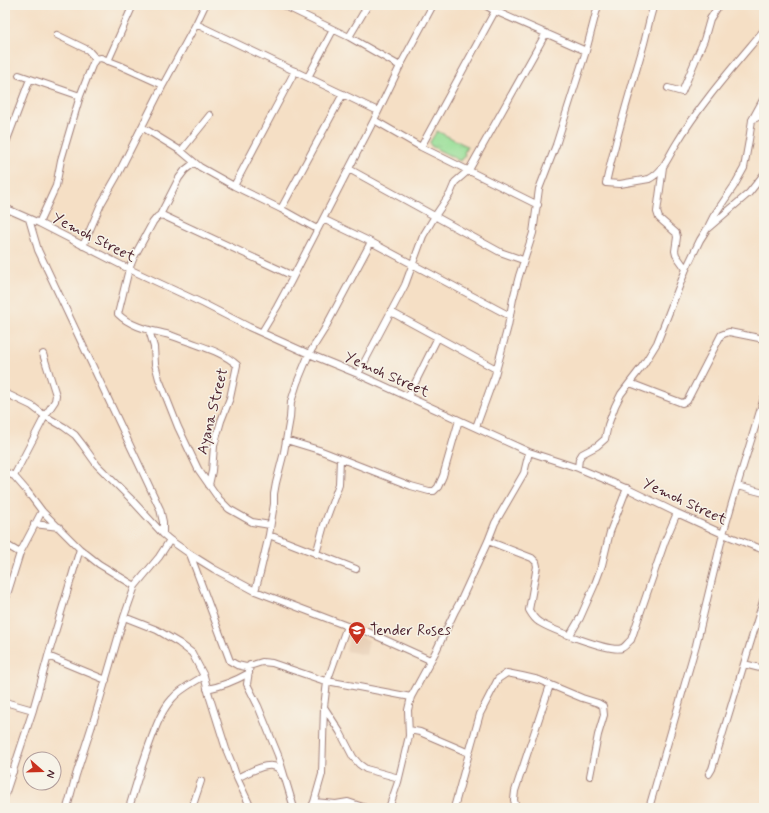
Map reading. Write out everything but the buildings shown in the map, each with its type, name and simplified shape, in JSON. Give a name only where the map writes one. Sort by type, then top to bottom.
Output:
[{"type":"street","points":[[108,61],[134,5]]},
{"type":"street","points":[[83,246],[101,204],[117,176],[205,5]]},
{"type":"street","points":[[283,5],[349,38],[400,66]]},
{"type":"street","points":[[299,12],[303,5]]},
{"type":"street","points":[[349,38],[368,5]]},
{"type":"street","points":[[262,332],[277,307],[349,169],[400,66],[434,5]]},
{"type":"street","points":[[485,5],[495,11],[586,51]]},
{"type":"street","points":[[476,427],[488,397],[508,326],[523,260],[533,233],[540,189],[556,145],[586,51],[598,5]]},
{"type":"street","points":[[654,5],[645,42],[617,137],[606,183],[620,184],[649,179],[663,167],[705,100],[764,30]]},
{"type":"street","points":[[668,88],[682,92],[704,40],[710,20],[719,5]]},
{"type":"street","points":[[421,146],[495,11]]},
{"type":"street","points":[[196,24],[378,111]]},
{"type":"street","points":[[308,77],[333,30]]},
{"type":"street","points":[[358,374],[405,286],[423,236],[450,194],[455,182],[469,170],[546,33]]},
{"type":"street","points":[[57,35],[88,50],[96,59]]},
{"type":"street","points":[[39,223],[56,186],[61,160],[80,96],[93,62],[96,59],[101,58],[163,85]]},
{"type":"street","points":[[234,186],[295,71]]},
{"type":"street","points":[[18,75],[80,96]]},
{"type":"street","points":[[5,144],[30,79]]},
{"type":"street","points":[[281,209],[344,94]]},
{"type":"street","points":[[578,468],[579,459],[582,454],[597,446],[605,439],[614,406],[657,343],[686,269],[700,240],[713,216],[734,186],[744,168],[752,120],[764,98]]},
{"type":"street","points":[[752,120],[764,114]]},
{"type":"street","points":[[181,151],[210,115]]},
{"type":"street","points":[[374,120],[421,146],[538,205]]},
{"type":"street","points":[[142,127],[181,151],[200,167],[317,229]]},
{"type":"street","points":[[194,163],[182,173],[160,215],[153,222],[134,257],[129,269],[118,314],[132,324],[149,330],[154,348],[155,364],[159,379],[178,427],[198,469],[209,486],[229,508],[252,522],[270,525]]},
{"type":"street","points":[[663,167],[657,212],[659,218],[676,233],[676,255],[686,269]]},
{"type":"street","points":[[349,169],[500,252],[523,260]]},
{"type":"street","points":[[707,229],[749,193],[764,174]]},
{"type":"street","name":"Yemoh Street","points":[[5,208],[39,223],[129,269],[249,327],[358,374],[529,452],[578,468],[627,488],[723,534],[764,550]]},
{"type":"street","points":[[160,215],[293,276]]},
{"type":"street","points":[[30,219],[38,250],[160,509],[163,522],[163,534]]},
{"type":"street","points":[[323,219],[371,242],[510,316]]},
{"type":"street","points":[[255,591],[269,535],[274,504],[274,494],[286,440],[291,402],[309,354],[324,330],[371,242]]},
{"type":"street","points":[[391,312],[496,368]]},
{"type":"street","name":"Ayana Street","points":[[149,330],[168,334],[211,350],[232,360],[237,365],[230,398],[221,420],[214,446],[209,486]]},
{"type":"street","points":[[630,383],[682,403],[687,401],[721,335],[729,332],[764,339]]},
{"type":"street","points":[[408,397],[438,337]]},
{"type":"street","points":[[14,476],[45,416],[55,402],[56,395],[43,354]]},
{"type":"street","points":[[5,393],[25,401],[75,435],[97,465],[163,534],[190,554],[255,591],[347,626],[368,632],[430,660]]},
{"type":"street","points":[[649,808],[696,645],[723,534],[764,398]]},
{"type":"street","points":[[286,440],[319,450],[411,486],[428,491],[434,491],[438,487],[443,476],[458,420]]},
{"type":"street","points":[[389,808],[399,778],[408,742],[408,710],[411,698],[461,600],[488,542],[495,523],[524,473],[529,452]]},
{"type":"street","points":[[316,554],[324,525],[339,484],[340,459]]},
{"type":"street","points":[[5,472],[14,476],[42,511],[80,549],[105,568],[135,586]]},
{"type":"street","points":[[737,486],[764,493]]},
{"type":"street","points":[[570,635],[580,618],[595,584],[602,565],[610,532],[627,488]]},
{"type":"street","points":[[5,601],[20,553],[42,511]]},
{"type":"street","points":[[488,542],[532,558],[536,562],[537,566],[529,610],[538,621],[594,644],[613,649],[622,648],[631,640],[665,541],[677,513]]},
{"type":"street","points":[[34,524],[59,527]]},
{"type":"street","points":[[269,535],[356,569]]},
{"type":"street","points":[[67,808],[124,617],[135,586],[159,558],[170,540]]},
{"type":"street","points":[[5,544],[20,553]]},
{"type":"street","points":[[5,795],[80,549]]},
{"type":"street","points":[[190,554],[230,661],[237,665],[246,667],[262,662],[272,663],[327,682],[411,698]]},
{"type":"street","points":[[709,774],[712,769],[764,598]]},
{"type":"street","points":[[124,617],[157,630],[179,642],[192,653],[204,676],[226,749],[250,808]]},
{"type":"street","points":[[311,808],[322,774],[324,707],[327,682],[347,626]]},
{"type":"street","points":[[48,656],[106,680]]},
{"type":"street","points":[[744,664],[764,670]]},
{"type":"street","points":[[250,666],[247,684],[258,706],[278,755],[294,808]]},
{"type":"street","points":[[207,689],[234,682],[249,673]]},
{"type":"street","points":[[454,808],[480,714],[498,679],[507,673],[534,679],[603,706],[604,715],[598,735],[590,776]]},
{"type":"street","points":[[129,808],[142,763],[164,709],[172,698],[204,676]]},
{"type":"street","points":[[516,808],[514,800],[515,791],[550,685]]},
{"type":"street","points":[[5,702],[32,710]]},
{"type":"street","points":[[324,707],[358,764],[366,769],[399,778]]},
{"type":"street","points":[[409,730],[420,732],[468,753]]},
{"type":"street","points":[[237,778],[266,765],[277,768],[281,771],[291,808]]},
{"type":"street","points":[[5,769],[13,772]]},
{"type":"street","points":[[192,808],[201,781]]},
{"type":"street","points":[[314,802],[336,804],[348,802],[366,808]]},
{"type":"shaded area","name":"Tender Roses","points":[[350,633],[369,640],[366,655],[346,651]]},
{"type":"green space","points":[[437,131],[467,146],[463,159],[460,161],[431,146],[430,142]]},
{"type":"place","name":"Tender Roses","points":[[357,645]]}]
